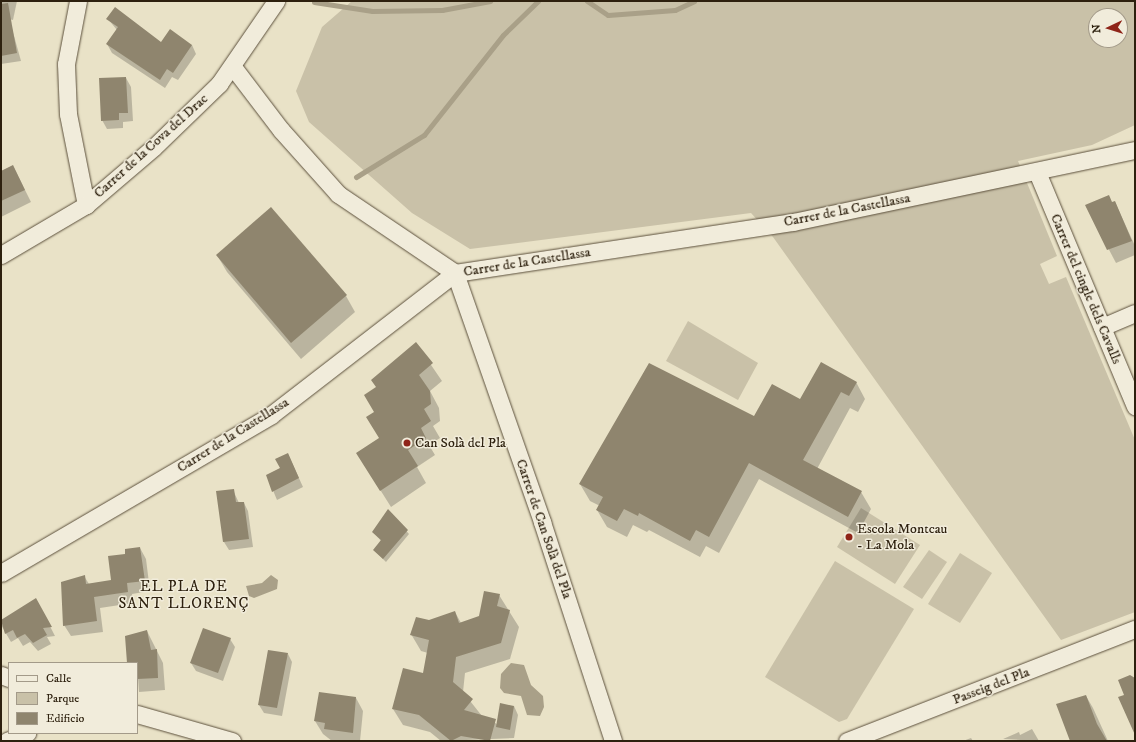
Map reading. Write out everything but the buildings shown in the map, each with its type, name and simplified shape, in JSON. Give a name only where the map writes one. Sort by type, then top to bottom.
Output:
[{"type":"street","points":[[78,1],[66,64],[68,114],[86,205]]},
{"type":"street","name":"Carrer de la Cova del Drac","points":[[1,256],[86,205],[154,147],[233,67],[276,1]]},
{"type":"street","points":[[233,67],[285,135],[338,194],[455,273]]},
{"type":"street","name":"Carrer de la Castellassa","points":[[1,573],[271,414],[455,273],[793,222],[1037,172],[1135,150]]},
{"type":"street","name":"Carrer del cingle dels Cavalls","points":[[1037,172],[1135,406]]},
{"type":"street","name":"Carrer de Can Solà del Pla","points":[[455,273],[542,522],[613,741]]},
{"type":"street","points":[[1102,327],[1135,313]]},
{"type":"street","name":"Passeig del Pla","points":[[847,741],[1135,629]]},
{"type":"street","points":[[138,714],[232,741]]},
{"type":"street","points":[[7,741],[24,734]]},
{"type":"green space","points":[[352,1],[1135,1],[1135,125],[1092,145],[1018,161],[1057,256],[1040,264],[1049,284],[1066,277],[1135,440],[1135,612],[1061,640],[773,237],[751,213],[470,249],[412,213],[309,122],[296,91],[322,27]]},
{"type":"green space","points":[[688,321],[758,363],[738,400],[666,361]]},
{"type":"green space","points":[[861,508],[920,545],[895,584],[837,547]]},
{"type":"green space","points":[[929,550],[947,562],[922,599],[903,587]]},
{"type":"green space","points":[[960,553],[992,573],[960,623],[928,604]]},
{"type":"green space","points":[[835,561],[914,609],[847,719],[839,722],[765,677]]},
{"type":"shaded area","points":[[271,575],[278,580],[277,589],[254,598],[249,596],[246,586],[262,583]]},
{"type":"shaded area","points":[[511,663],[524,665],[531,685],[543,696],[544,707],[540,716],[527,715],[521,696],[504,693],[500,688],[501,674]]},
{"type":"waterway","points":[[314,2],[372,11],[442,10],[490,1]]},
{"type":"waterway","points":[[356,177],[424,135],[503,35],[538,1]]},
{"type":"waterway","points":[[587,1],[608,15],[675,10],[694,1]]},
{"type":"place","name":"Can Solà del Pla","points":[[407,443]]},
{"type":"place","name":"Escola Montcau - La Mola","points":[[849,537]]},
{"type":"district","name":"EL PLA DE SANT LLORENÇ","points":[[184,594]]}]
